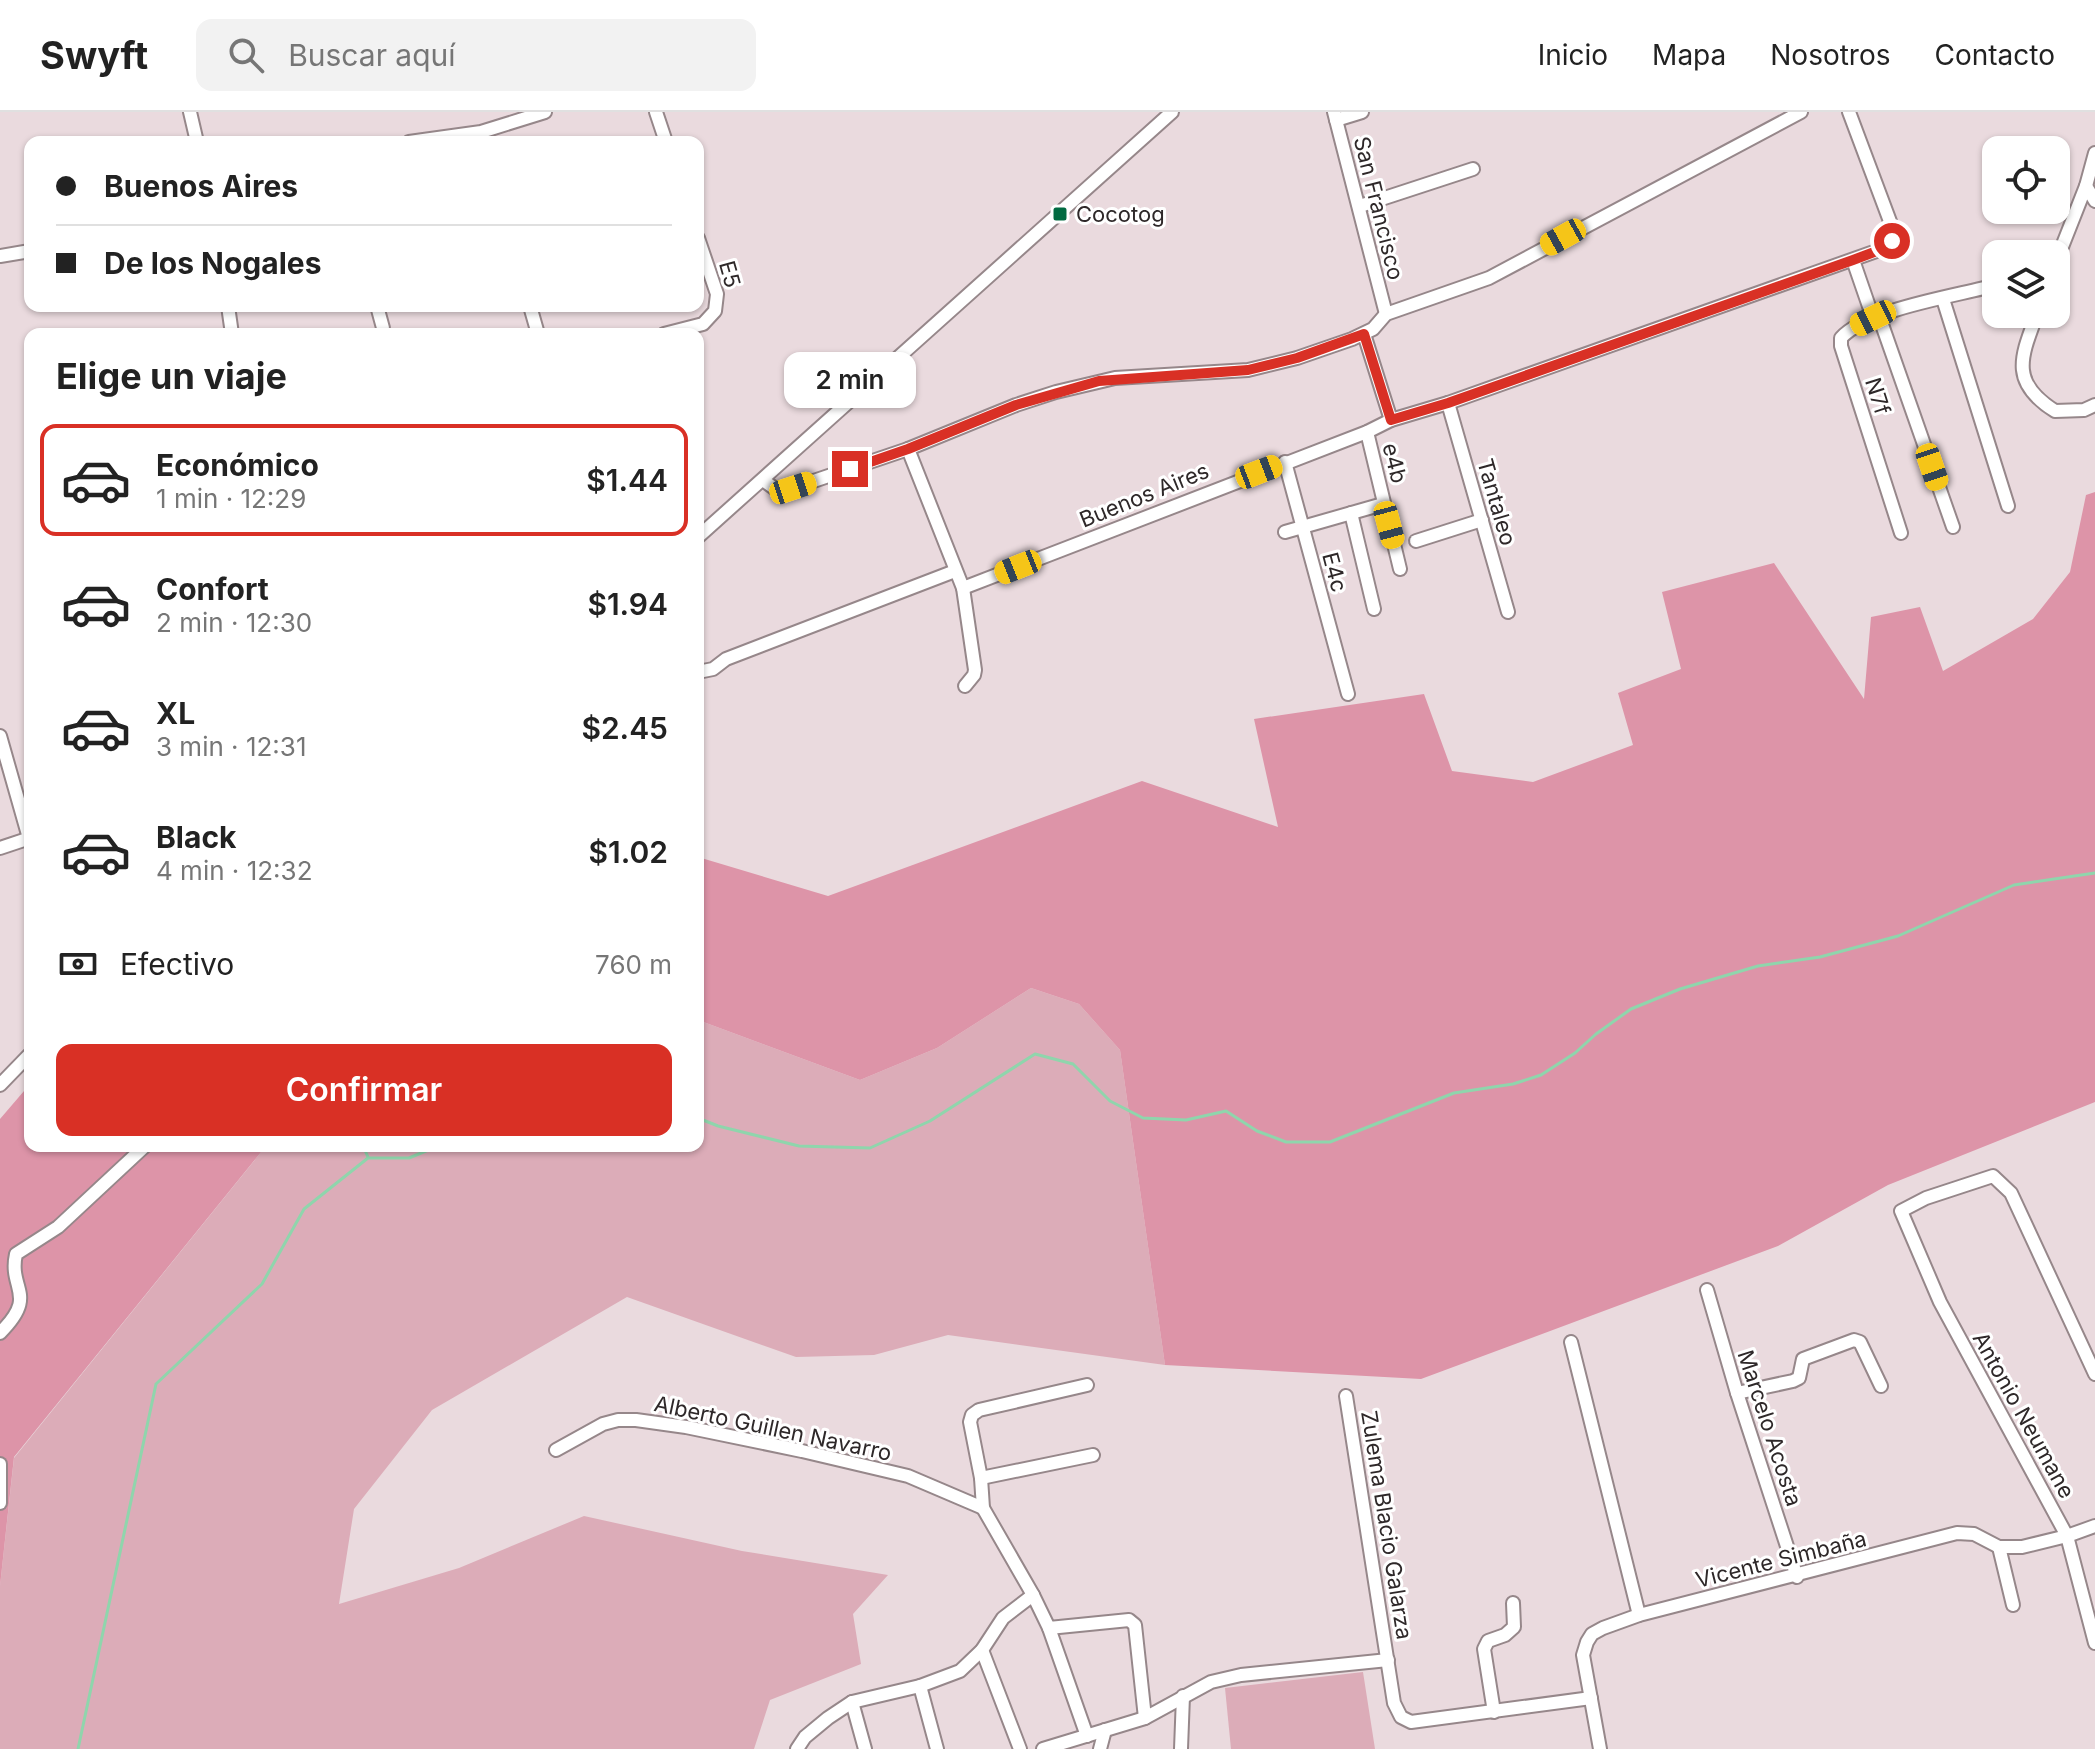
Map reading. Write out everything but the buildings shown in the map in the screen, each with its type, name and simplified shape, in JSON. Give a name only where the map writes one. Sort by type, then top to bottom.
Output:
[{"type":"street","points":[[190,112],[196,136]]},
{"type":"street","points":[[485,136],[545,112]]},
{"type":"street","points":[[656,112],[664,136]]},
{"type":"street","points":[[704,532],[1172,112]]},
{"type":"street","points":[[1335,116],[1362,112]]},
{"type":"street","points":[[763,480],[774,488],[793,488],[908,449],[1016,405],[1099,381],[1248,370],[1297,358],[1364,334],[1377,326],[1386,314],[1489,278],[1801,112]]},
{"type":"street","name":"Buenos Aires","points":[[963,588],[1367,432],[1391,420],[1448,403],[1885,248],[1892,241],[1894,232],[1849,112]]},
{"type":"street","name":"San Francisco","points":[[1335,116],[1386,314]]},
{"type":"street","points":[[2065,240],[2095,153]]},
{"type":"street","points":[[1360,206],[1473,169]]},
{"type":"street","points":[[2086,186],[2095,201]]},
{"type":"street","points":[[0,256],[24,252]]},
{"type":"street","name":"E5","points":[[687,328],[703,324],[715,311],[717,294],[704,256]]},
{"type":"street","points":[[1853,260],[1953,527]]},
{"type":"street","name":"N7f","points":[[1901,533],[1841,346],[1843,335],[1876,317],[1982,289]]},
{"type":"street","points":[[1943,299],[2008,506]]},
{"type":"street","points":[[379,312],[383,328]]},
{"type":"street","points":[[2032,328],[2021,356],[2021,371],[2028,389],[2055,411],[2076,411],[2095,405]]},
{"type":"street","points":[[1364,334],[1391,420]]},
{"type":"street","name":"Tantaleo","points":[[1448,403],[1508,612]]},
{"type":"street","name":"e4b","points":[[1367,432],[1400,569]]},
{"type":"street","points":[[908,449],[963,588],[975,670],[965,686]]},
{"type":"street","name":"E4c","points":[[1285,462],[1348,694]]},
{"type":"street","points":[[1285,532],[1383,504]]},
{"type":"street","points":[[1351,513],[1374,609]]},
{"type":"street","points":[[1416,541],[1482,520]]},
{"type":"street","points":[[704,671],[713,669],[726,659],[955,571]]},
{"type":"street","points":[[0,736],[24,818]]},
{"type":"street","points":[[0,848],[24,840]]},
{"type":"street","points":[[0,1075],[24,1060]]},
{"type":"street","points":[[0,1085],[24,1060]]},
{"type":"street","points":[[0,1333],[16,1315],[22,1295],[14,1264],[16,1254],[58,1227],[139,1152]]},
{"type":"street","name":"Antonio Neumane","points":[[2095,1374],[2011,1193],[1997,1177],[1926,1198],[1901,1211],[1940,1302],[2067,1536],[2095,1643]]},
{"type":"street","name":"Marcelo Acosta","points":[[1707,1290],[1797,1577]]},
{"type":"street","points":[[1737,1393],[1793,1381],[1799,1378],[1803,1359],[1854,1340],[1860,1342],[1881,1386]]},
{"type":"street","points":[[1571,1342],[1639,1615]]},
{"type":"street","points":[[1087,1385],[979,1410],[972,1415],[970,1422],[981,1478],[983,1508],[1049,1628],[1087,1736]]},
{"type":"street","name":"Zulema Blacio Galarza","points":[[1346,1396],[1394,1703],[1405,1721],[1494,1712]]},
{"type":"street","name":"Alberto Guillen Navarro","points":[[556,1450],[603,1424],[636,1420],[686,1427],[908,1476],[983,1508]]},
{"type":"street","points":[[981,1478],[1093,1455]]},
{"type":"street","points":[[0,1464],[0,1503]]},
{"type":"street","name":"Vicente Simbaña","points":[[1600,1749],[1583,1655],[1592,1634],[1603,1628],[1639,1615],[1797,1577],[1957,1533],[1974,1534],[1999,1547],[2022,1547],[2095,1526]]},
{"type":"street","points":[[1999,1547],[2013,1605]]},
{"type":"street","points":[[797,1749],[817,1728],[852,1702],[920,1686],[960,1671],[982,1650],[1003,1618],[1033,1595]]},
{"type":"street","points":[[1513,1603],[1514,1627],[1505,1635],[1488,1641],[1484,1649],[1494,1712],[1591,1698]]},
{"type":"street","points":[[1049,1628],[1133,1622],[1145,1718]]},
{"type":"street","points":[[982,1650],[1020,1749]]},
{"type":"street","points":[[1043,1749],[1145,1718],[1211,1682],[1241,1675],[1388,1660]]},
{"type":"street","points":[[920,1686],[937,1749]]},
{"type":"street","points":[[1181,1749],[1183,1696]]},
{"type":"street","points":[[852,1702],[865,1749]]},
{"type":"street","points":[[1100,1749],[1105,1730]]},
{"type":"shaded area","points":[[2095,492],[2095,1102],[1888,1185],[1778,1246],[1421,1379],[1165,1365],[1120,1050],[1079,1004],[1031,988],[937,1048],[860,1080],[704,1022],[704,859],[828,896],[1142,781],[1278,827],[1254,719],[1424,694],[1452,771],[1533,782],[1633,745],[1618,693],[1681,669],[1662,592],[1774,563],[1864,699],[1871,617],[1920,607],[1943,671],[2033,619],[2070,572],[2086,495]]},
{"type":"shaded area","points":[[1031,988],[1079,1004],[1120,1050],[1165,1365],[948,1335],[874,1355],[796,1357],[627,1297],[432,1410],[354,1509],[339,1604],[459,1568],[584,1516],[742,1551],[888,1575],[853,1614],[861,1664],[770,1700],[754,1749],[0,1749],[0,1586],[14,1458],[261,1152],[704,1152],[704,1022],[860,1080],[937,1048]]},
{"type":"shaded area","points":[[24,1091],[24,1152],[261,1152],[14,1457],[0,1586],[0,1119]]},
{"type":"shaded area","points":[[1363,1672],[1375,1749],[1231,1749],[1225,1688]]},
{"type":"waterway","points":[[704,1120],[799,1146],[870,1148],[930,1121],[1035,1054],[1073,1064],[1110,1101],[1143,1118],[1186,1120],[1226,1111],[1257,1131],[1286,1142],[1330,1142],[1454,1093],[1513,1084],[1541,1075],[1631,1009],[1680,989],[1758,966],[1820,957],[1898,936],[2014,885],[2095,873]]},
{"type":"waterway","points":[[366,1152],[368,1157]]},
{"type":"waterway","points":[[78,1749],[156,1384],[262,1284],[304,1209],[368,1158],[409,1158],[424,1152]]},
{"type":"place","name":"Cocotog","points":[[1060,214]]},
{"type":"route","points":[[850,469],[1056,392],[1115,378],[1248,370],[1281,363],[1364,334],[1391,420],[1448,403],[1853,260],[1885,248],[1892,241]]}]
